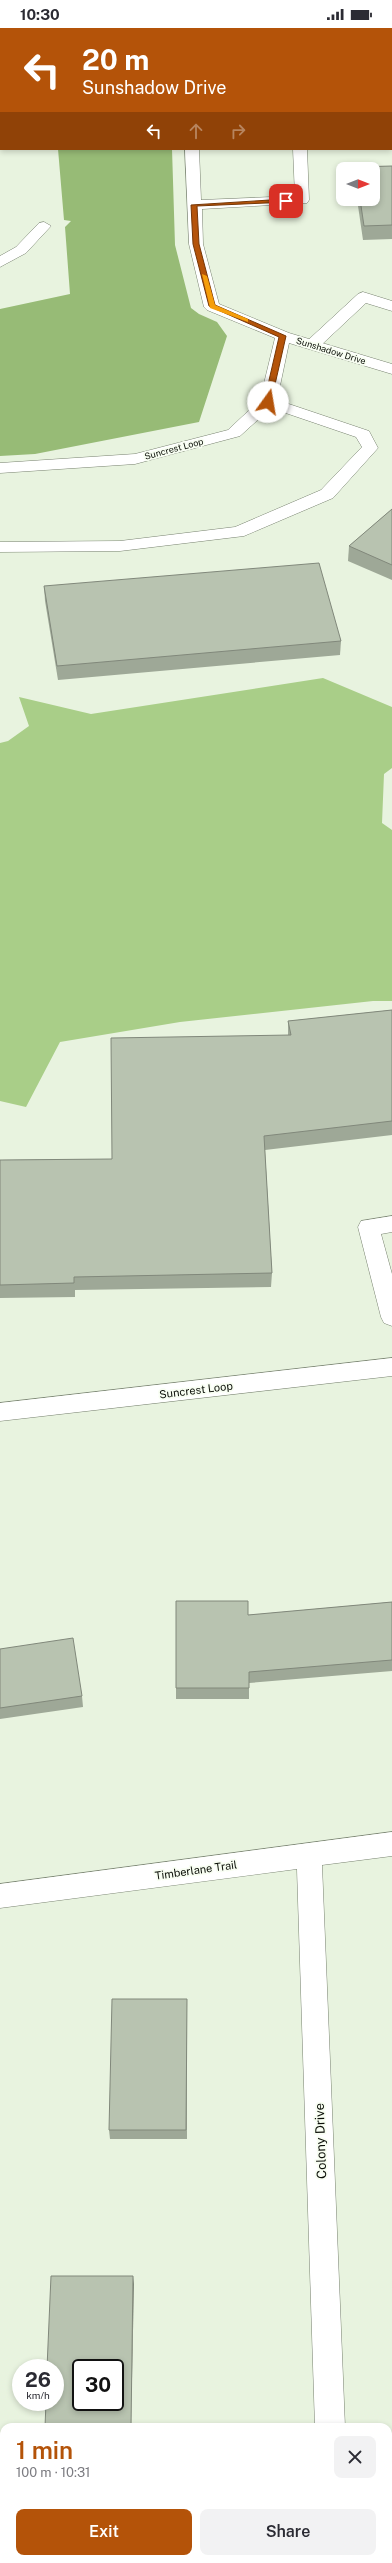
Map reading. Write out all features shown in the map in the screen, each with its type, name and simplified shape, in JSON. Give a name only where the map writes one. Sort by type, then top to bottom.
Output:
[{"type":"street","name":"Sunshadow Drive","points":[[192,150],[196,244],[212,306],[283,336],[392,369]]},
{"type":"street","points":[[194,205],[302,200],[300,150]]},
{"type":"street","points":[[0,262],[21,250],[44,226]]},
{"type":"street","points":[[312,345],[363,297],[392,306]]},
{"type":"street","points":[[0,547],[120,546],[238,532],[327,494],[370,448],[364,434],[268,402],[283,336]]},
{"type":"street","name":"Suncrest Loop","points":[[0,468],[135,459],[234,433],[268,402]]},
{"type":"street","points":[[392,1224],[369,1227],[392,1317]]},
{"type":"street","name":"Suncrest Loop","points":[[0,1412],[392,1367]]},
{"type":"street","name":"Timberlane Trail","points":[[0,1896],[392,1844]]},
{"type":"street","name":"Colony Drive","points":[[309,1855],[330,2423]]},
{"type":"shaded area","points":[[58,150],[172,150],[175,245],[191,308],[199,314],[217,322],[227,336],[199,422],[35,454],[0,456],[0,309],[70,294],[65,227],[71,221],[64,220]]},
{"type":"shaded area","points":[[323,678],[392,707],[392,768],[384,774],[382,823],[392,830],[392,1001],[373,1001],[180,1022],[60,1042],[26,1107],[0,1101],[0,743],[8,741],[29,726],[19,697],[91,714]]},
{"type":"building","points":[[380,166],[392,166],[392,225],[364,226],[361,206],[380,206]]},
{"type":"building","points":[[392,509],[392,565],[349,546]]},
{"type":"building","points":[[319,563],[341,641],[57,666],[44,586]]},
{"type":"building","points":[[392,1010],[392,1121],[264,1136],[272,1273],[74,1277],[74,1283],[0,1285],[0,1160],[112,1159],[111,1038],[291,1035],[288,1021]]},
{"type":"building","points":[[176,1601],[248,1601],[248,1615],[392,1602],[392,1660],[249,1672],[249,1688],[176,1688]]},
{"type":"building","points":[[73,1638],[82,1696],[0,1708],[0,1649]]},
{"type":"building","points":[[112,1999],[187,1999],[186,2130],[109,2130]]},
{"type":"building","points":[[51,2276],[133,2276],[131,2423],[45,2423],[46,2411],[64,2411],[64,2359],[47,2359]]},
{"type":"slow traffic","points":[[204,276],[212,306],[246,321]]},
{"type":"route","points":[[268,402],[283,336],[212,306],[196,244],[194,205],[286,201]]}]
